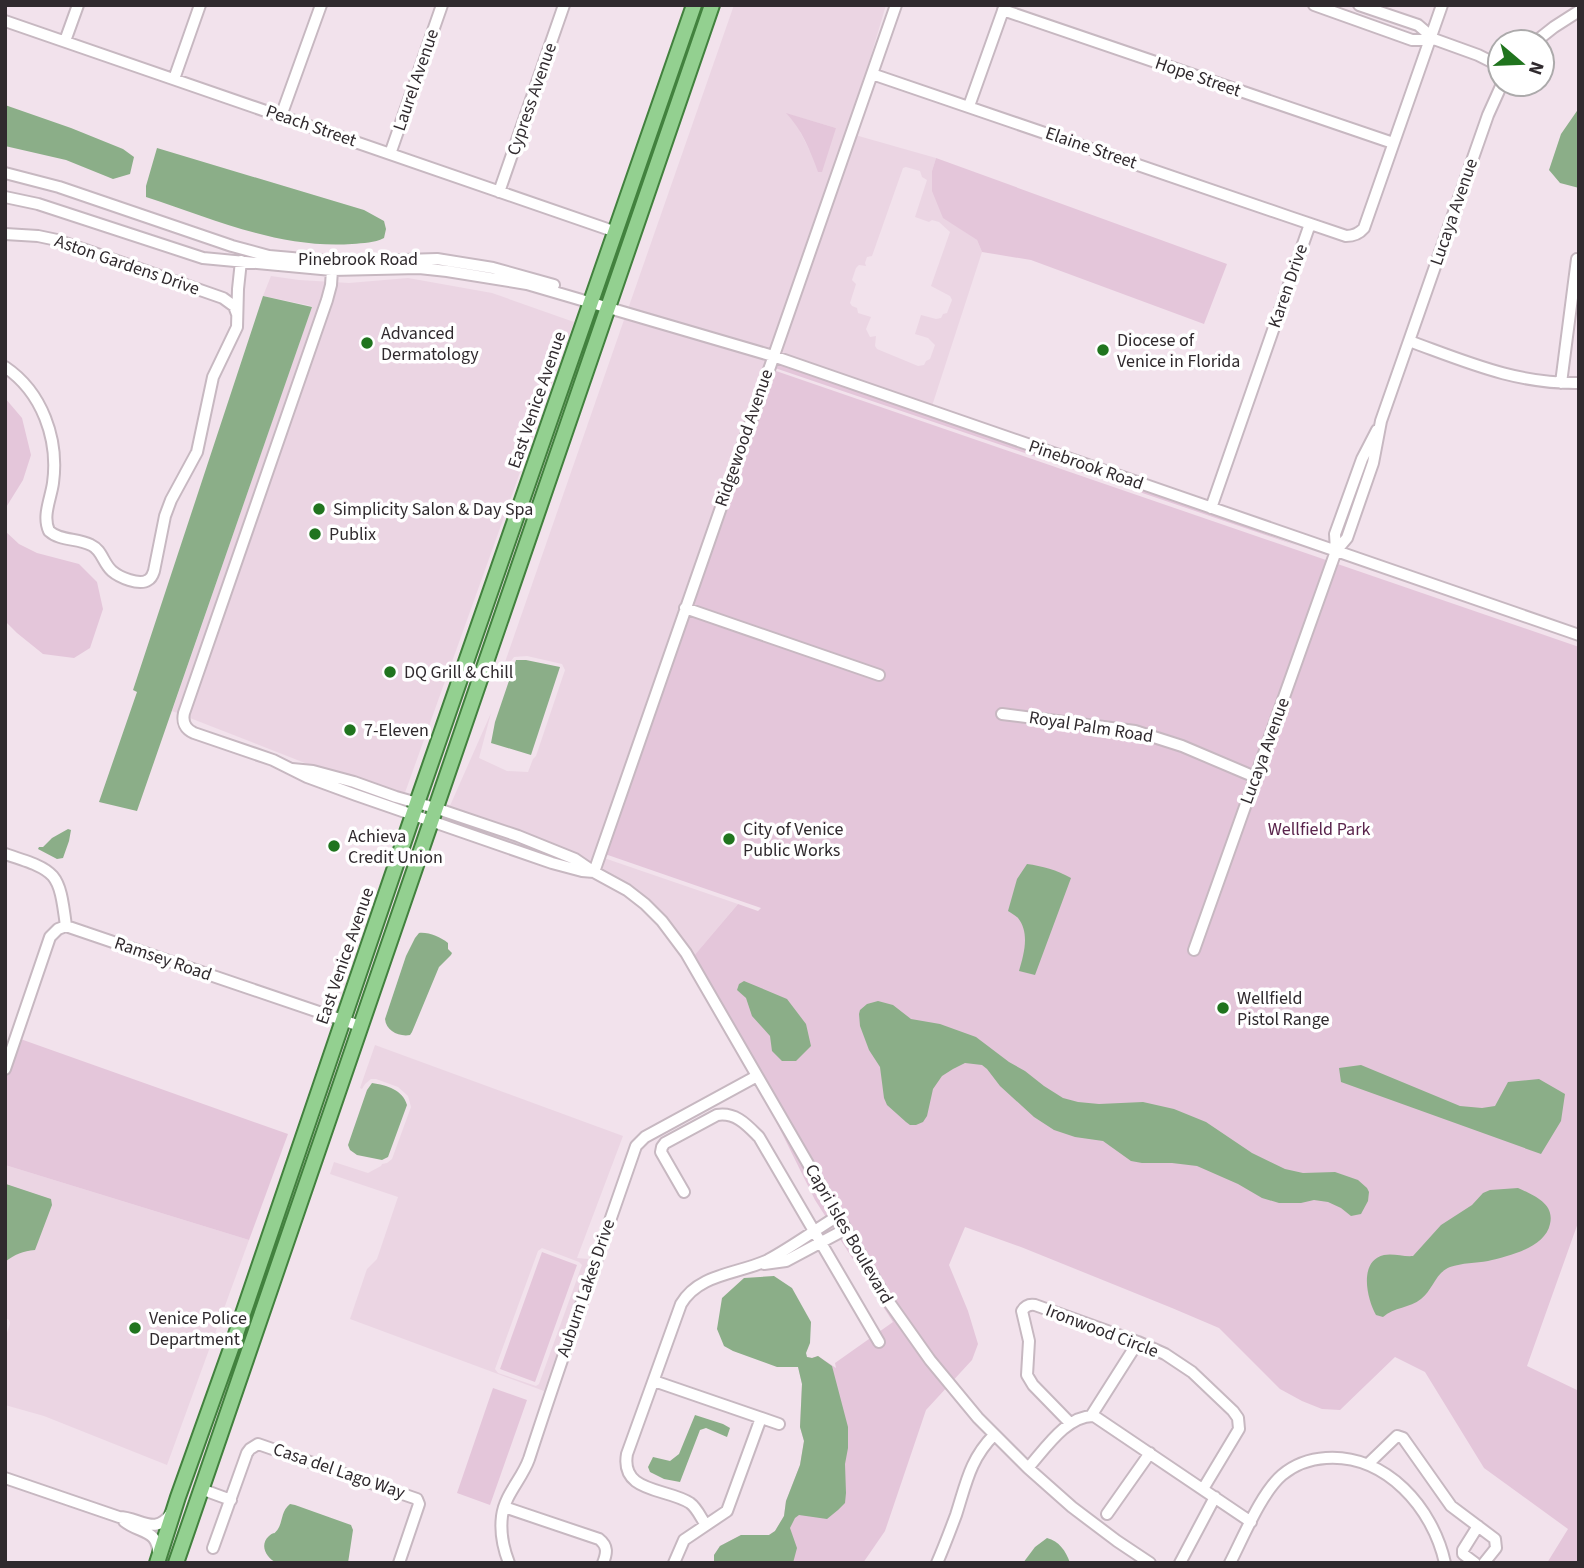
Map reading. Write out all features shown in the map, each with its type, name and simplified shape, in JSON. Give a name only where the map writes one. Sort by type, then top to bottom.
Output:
[{"type":"main road","name":"East Venice Avenue","points":[[157,1562],[694,5]]},
{"type":"main road","name":"East Venice Avenue","points":[[176,1563],[712,5]]},
{"type":"main road","points":[[522,554],[520,539],[531,498],[533,470]]},
{"type":"main road","points":[[490,647],[492,626],[514,560],[509,539]]},
{"type":"main road","points":[[267,1302],[263,1281],[294,1185],[298,1154]]},
{"type":"street","points":[[65,41],[78,5]]},
{"type":"street","points":[[174,79],[200,5]]},
{"type":"street","points":[[281,116],[321,5]]},
{"type":"street","name":"Laurel Avenue","points":[[390,154],[442,5]]},
{"type":"street","name":"Cypress Avenue","points":[[499,192],[564,5]]},
{"type":"street","name":"Ridgewood Avenue","points":[[594,872],[896,5]]},
{"type":"street","points":[[1314,5],[1412,40],[1431,38],[1486,60]]},
{"type":"street","points":[[1359,5],[1418,25],[1431,38]]},
{"type":"street","name":"Karen Drive","points":[[1211,508],[1310,224],[1346,236],[1355,235],[1364,228],[1442,5]]},
{"type":"street","points":[[969,106],[1004,8]]},
{"type":"street","name":"Hope Street","points":[[1004,8],[1393,143]]},
{"type":"street","points":[[1553,28],[1576,9]]},
{"type":"street","name":"Peach Street","points":[[5,21],[616,232]]},
{"type":"street","name":"Elaine Street","points":[[872,74],[1310,224]]},
{"type":"street","name":"Lucaya Avenue","points":[[1195,950],[1336,551],[1335,534],[1362,458],[1381,421],[1496,98]]},
{"type":"street","name":"Pinebrook Road","points":[[5,173],[59,187],[269,257],[337,262],[437,259],[492,273]]},
{"type":"street","name":"Pinebrook Road","points":[[5,197],[38,204],[212,259],[332,270],[419,268],[536,279],[572,291],[591,303],[773,356],[1579,635]]},
{"type":"street","name":"Aston Gardens Drive","points":[[5,234],[52,238],[223,298],[234,306],[238,317]]},
{"type":"street","points":[[1561,383],[1577,259]]},
{"type":"street","points":[[5,367],[33,393],[48,427],[54,459],[46,519],[49,531],[58,537],[92,545],[117,575],[145,582],[154,571],[167,509],[197,452],[212,381],[236,331],[241,261]]},
{"type":"street","name":"Capri Isles Boulevard","points":[[332,270],[327,300],[183,717],[186,727],[194,733],[292,769],[313,771],[432,815],[552,863],[594,872],[635,896],[655,913],[670,930],[697,973],[898,1317],[937,1369],[994,1435],[1028,1468],[1080,1513],[1150,1563]]},
{"type":"street","points":[[223,298],[238,289]]},
{"type":"street","points":[[1409,341],[1501,373],[1544,382],[1579,383]]},
{"type":"street","points":[[685,608],[879,675]]},
{"type":"street","name":"Royal Palm Road","points":[[1002,714],[1135,731],[1182,746],[1255,777]]},
{"type":"street","points":[[5,854],[37,864],[51,874],[59,886],[66,926],[50,937],[5,1069]]},
{"type":"street","name":"Ramsey Road","points":[[66,926],[360,1026]]},
{"type":"street","name":"Auburn Lakes Drive","points":[[509,1563],[501,1532],[504,1507],[527,1466],[548,1397],[638,1142],[757,1076]]},
{"type":"street","points":[[684,1192],[661,1152],[665,1143],[717,1115],[734,1116],[746,1124],[759,1138],[879,1342]]},
{"type":"street","points":[[758,1265],[838,1216]]},
{"type":"street","points":[[706,1525],[692,1504],[637,1482],[626,1468],[627,1454],[678,1310],[693,1289],[708,1280],[758,1265],[786,1261],[846,1229]]},
{"type":"street","name":"Ironwood Circle","points":[[1070,1423],[1027,1376],[1030,1341],[1022,1315],[1024,1307],[1028,1305],[1035,1305],[1165,1354],[1192,1372],[1224,1401],[1238,1418],[1237,1434],[1203,1489]]},
{"type":"street","points":[[1091,1416],[1138,1342]]},
{"type":"street","points":[[654,1381],[779,1424]]},
{"type":"street","points":[[1028,1468],[1070,1423],[1091,1416],[1098,1418],[1251,1522]]},
{"type":"street","points":[[674,1563],[684,1540],[727,1511],[761,1418]]},
{"type":"street","points":[[937,1563],[971,1467],[980,1450],[994,1435]]},
{"type":"street","points":[[1368,1464],[1397,1436],[1403,1438],[1451,1506],[1495,1539],[1496,1548],[1484,1563]]},
{"type":"street","name":"Casa del Lago Way","points":[[213,1548],[247,1453],[258,1444],[414,1497],[419,1504],[399,1563]]},
{"type":"street","points":[[1107,1514],[1150,1453]]},
{"type":"street","points":[[1230,1563],[1275,1482],[1299,1464],[1321,1458],[1354,1460],[1387,1474],[1415,1500],[1429,1522],[1444,1559],[1463,1552]]},
{"type":"street","points":[[5,1478],[150,1525],[158,1525],[170,1516],[178,1497]]},
{"type":"street","points":[[201,1489],[231,1500]]},
{"type":"street","points":[[1180,1563],[1215,1497]]},
{"type":"street","points":[[504,1507],[599,1539],[606,1549],[603,1563]]},
{"type":"street","points":[[119,1517],[153,1537],[158,1548],[157,1562]]},
{"type":"street","points":[[1463,1552],[1478,1526]]},
{"type":"street","points":[[1463,1552],[1475,1563]]},
{"type":"shaded area","points":[[734,5],[886,5],[848,133],[936,158],[932,171],[943,217],[977,240],[982,252],[932,406],[628,309]],"holes":[[[788,114],[836,128],[810,151],[795,122]],[[903,168],[920,171],[922,177],[927,180],[915,217],[939,222],[950,232],[931,286],[950,296],[952,300],[947,313],[941,318],[921,315],[915,334],[928,338],[935,345],[930,359],[924,365],[918,366],[877,349],[876,336],[870,337],[866,329],[871,317],[858,313],[857,308],[850,303],[856,284],[852,280],[856,268],[859,265],[866,266],[867,257],[872,256]]]},
{"type":"shaded area","points":[[5,105],[123,149],[134,157],[130,174],[113,179],[66,160],[5,146]]},
{"type":"shaded area","points":[[1579,108],[1579,188],[1560,183],[1549,170],[1561,134]]},
{"type":"shaded area","points":[[157,148],[364,210],[384,221],[384,238],[352,244],[299,242],[247,231],[146,197],[146,186]]},
{"type":"shaded area","points":[[271,276],[349,283],[408,278],[492,293],[574,322],[402,801],[172,711],[312,306],[263,296]]},
{"type":"shaded area","points":[[263,296],[312,307],[137,811],[99,802],[137,692],[133,690]]},
{"type":"shaded area","points":[[625,317],[774,361],[604,858],[738,904],[693,957],[620,880],[577,855],[449,808],[491,713],[479,758],[507,771],[528,772],[536,756],[565,670],[562,664],[527,656],[514,657],[505,662]]},
{"type":"shaded area","points":[[516,660],[560,667],[531,755],[491,743],[495,722]]},
{"type":"shaded area","points":[[71,830],[63,858],[57,859],[38,849],[52,838]]},
{"type":"shaded area","points":[[1027,864],[1071,878],[1035,975],[1019,971],[1024,951],[1024,930],[1018,918],[1008,911],[1017,879]]},
{"type":"shaded area","points":[[419,933],[442,939],[448,943],[448,949],[452,953],[439,967],[412,1032],[410,1035],[402,1035],[390,1030],[385,1019],[406,956]]},
{"type":"shaded area","points":[[744,981],[787,999],[806,1024],[811,1046],[796,1061],[782,1061],[772,1051],[770,1036],[752,1016],[746,998],[737,990],[739,984]]},
{"type":"shaded area","points":[[878,1001],[893,1005],[911,1019],[940,1024],[976,1037],[1063,1098],[1099,1104],[1143,1102],[1174,1109],[1206,1122],[1252,1153],[1285,1169],[1303,1173],[1335,1172],[1358,1180],[1369,1192],[1368,1201],[1361,1214],[1351,1216],[1328,1202],[1314,1200],[1279,1203],[1262,1198],[1197,1166],[1131,1161],[1103,1141],[1075,1137],[1054,1130],[1034,1117],[1000,1086],[982,1065],[965,1063],[942,1076],[933,1089],[927,1116],[923,1122],[910,1125],[887,1105],[880,1067],[869,1050],[860,1026],[860,1010],[867,1004]]},
{"type":"shaded area","points":[[375,1045],[623,1136],[577,1258],[589,1259],[544,1391],[350,1319],[367,1269],[377,1259],[398,1197],[330,1174],[334,1162],[368,1173],[392,1159],[411,1107],[408,1096],[398,1087],[371,1079],[360,1088]],"holes":[[[542,1248],[582,1265],[539,1384],[536,1386],[498,1373],[495,1369],[538,1251]]]},
{"type":"shaded area","points":[[1361,1065],[1460,1106],[1482,1108],[1495,1106],[1508,1082],[1539,1079],[1565,1094],[1561,1121],[1541,1154],[1341,1082],[1339,1068]]},
{"type":"shaded area","points":[[372,1083],[394,1089],[407,1105],[388,1157],[382,1160],[357,1155],[348,1145],[367,1090]]},
{"type":"shaded area","points":[[5,1165],[249,1240],[167,1465],[44,1416],[5,1405],[5,1340],[10,1323],[5,1317],[5,1262],[24,1251],[35,1250],[26,1191],[5,1185]]},
{"type":"shaded area","points":[[6,1184],[51,1199],[52,1205],[35,1250],[19,1253],[5,1262]]},
{"type":"shaded area","points":[[1518,1188],[1541,1201],[1549,1210],[1550,1224],[1541,1239],[1525,1250],[1488,1261],[1450,1267],[1441,1273],[1417,1302],[1383,1317],[1376,1315],[1367,1281],[1368,1272],[1376,1259],[1384,1255],[1413,1256],[1441,1225],[1472,1205],[1483,1193]]},
{"type":"shaded area","points":[[774,1276],[792,1288],[811,1322],[807,1357],[818,1356],[832,1366],[848,1427],[845,1503],[827,1519],[799,1515],[795,1518],[790,1528],[797,1548],[793,1563],[719,1563],[714,1561],[714,1555],[720,1546],[741,1535],[769,1535],[775,1531],[784,1516],[786,1501],[800,1465],[804,1441],[800,1427],[802,1384],[798,1367],[777,1367],[733,1351],[724,1346],[717,1329],[722,1298],[744,1278]]},
{"type":"shaded area","points":[[695,1415],[730,1428],[727,1437],[706,1428],[700,1430],[680,1482],[664,1479],[650,1472],[648,1467],[653,1457],[670,1461],[679,1454]]},
{"type":"shaded area","points":[[290,1504],[351,1525],[353,1530],[348,1563],[277,1563],[270,1558],[264,1543],[278,1529]]},
{"type":"shaded area","points":[[1047,1538],[1062,1547],[1070,1563],[1023,1563],[1035,1547]]},
{"type":"green space","points":[[786,113],[836,128],[822,172],[818,172],[797,126]]},
{"type":"green space","points":[[936,158],[1227,264],[1204,324],[1031,260],[982,252],[977,240],[943,218],[932,191],[932,171]]},
{"type":"green space","points":[[774,361],[1155,493],[1298,546],[775,368]]},
{"type":"green space","name":"Wellfield Park","points":[[776,371],[1579,647],[1579,1220],[1527,1366],[1579,1391],[1579,1563],[1547,1563],[1568,1529],[1484,1468],[1425,1372],[1395,1357],[1340,1410],[1322,1409],[1280,1389],[1219,1328],[1021,1247],[965,1227],[949,1265],[978,1344],[972,1360],[926,1410],[885,1531],[863,1563],[714,1563],[714,1555],[720,1546],[741,1535],[769,1535],[775,1531],[784,1516],[786,1501],[800,1465],[804,1441],[800,1427],[802,1384],[798,1366],[807,1357],[818,1356],[836,1368],[835,1363],[893,1322],[815,1200],[763,1095],[880,1297],[901,1328],[888,1293],[693,957],[738,904],[758,911],[761,908],[605,854]]},
{"type":"green space","points":[[5,398],[22,418],[31,455],[23,480],[5,509]]},
{"type":"green space","points":[[5,531],[19,544],[37,553],[79,564],[97,582],[103,609],[90,648],[74,658],[43,654],[5,621]]},
{"type":"green space","points":[[12,1036],[288,1134],[249,1240],[5,1165],[5,1056]]},
{"type":"green space","points":[[542,1252],[577,1265],[535,1382],[500,1369]]},
{"type":"green space","points":[[493,1388],[527,1400],[490,1505],[457,1493]]},
{"type":"place","name":"Advanced Dermatology","points":[[367,343]]},
{"type":"place","name":"Diocese of Venice in Florida","points":[[1103,350]]},
{"type":"place","name":"Simplicity Salon & Day Spa","points":[[319,509]]},
{"type":"place","name":"Publix","points":[[315,534]]},
{"type":"place","name":"DQ Grill & Chill","points":[[390,672]]},
{"type":"place","name":"7-Eleven","points":[[350,730]]},
{"type":"place","name":"City of Venice Public Works","points":[[729,839]]},
{"type":"place","name":"Achieva Credit Union","points":[[334,846]]},
{"type":"place","name":"Wellfield Pistol Range","points":[[1223,1008]]},
{"type":"place","name":"Venice Police Department","points":[[135,1328]]}]
